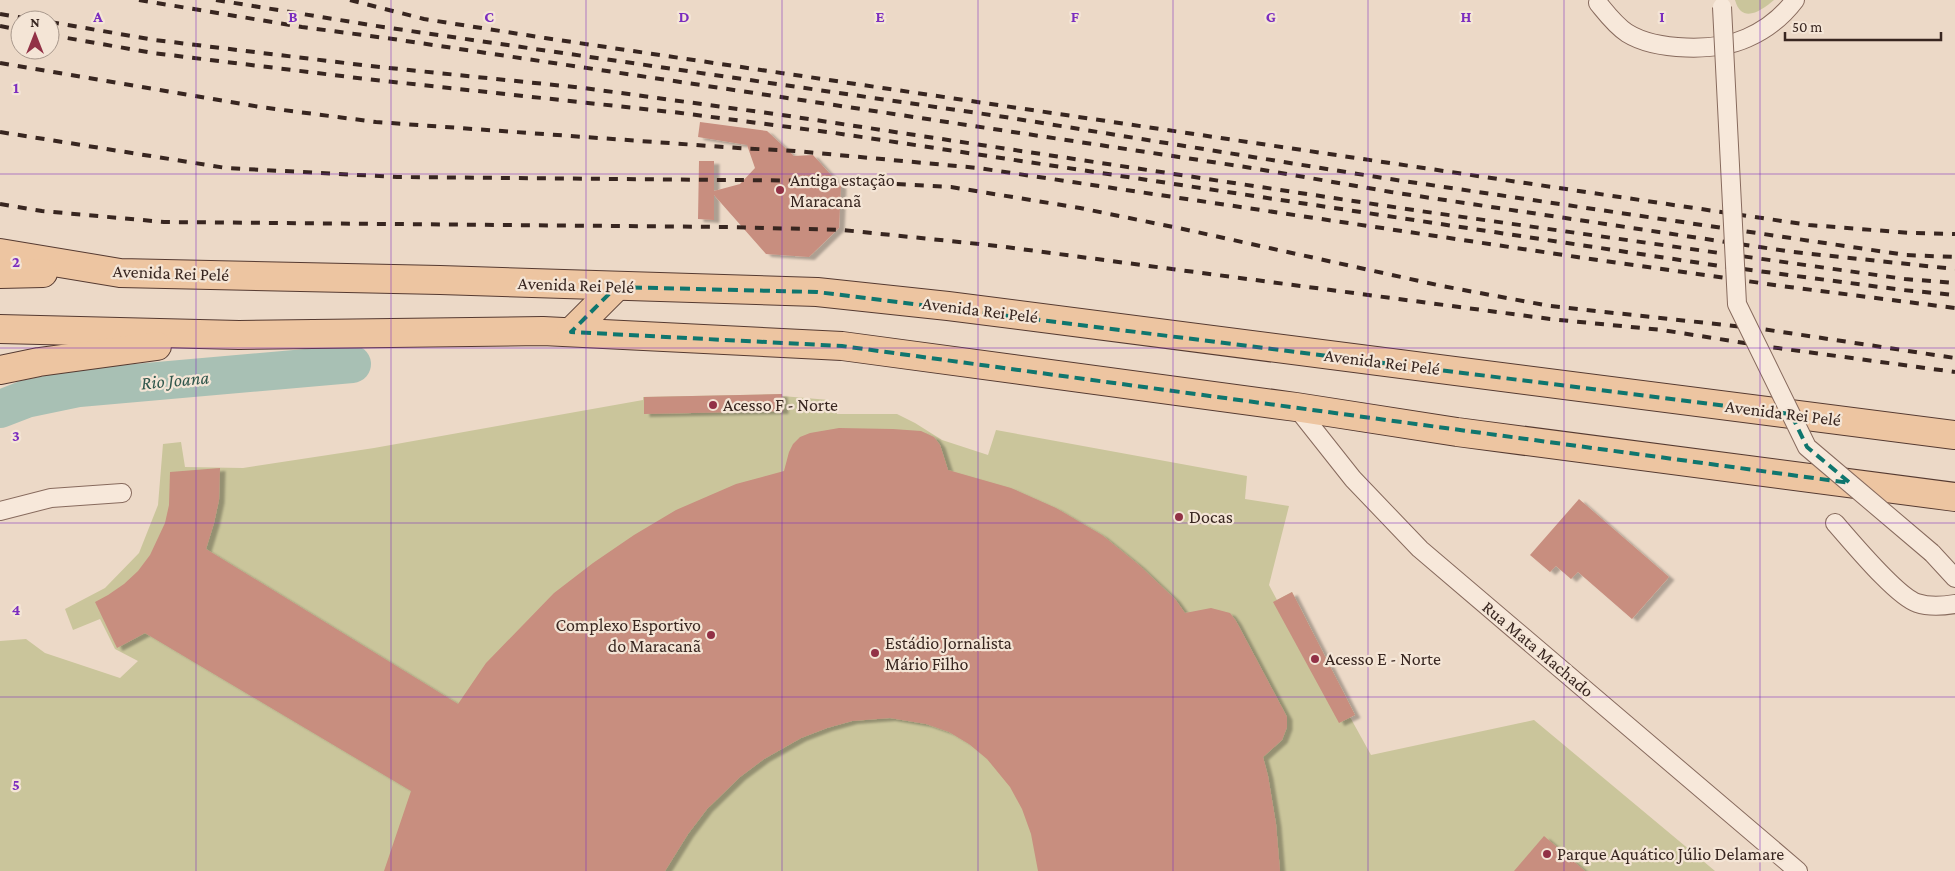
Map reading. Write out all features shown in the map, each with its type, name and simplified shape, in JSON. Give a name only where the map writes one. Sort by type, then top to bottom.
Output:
[{"type":"main road","name":"Avenida Rei Pelé","points":[[0,253],[120,273],[440,280],[817,292],[948,306],[1955,435]]},
{"type":"main road","points":[[0,274],[120,273]]},
{"type":"main road","points":[[571,332],[616,287]]},
{"type":"main road","points":[[0,329],[239,335],[571,332],[842,346],[1296,407],[1467,434],[1954,497]]},
{"type":"main road","points":[[0,370],[39,362],[239,335]]},
{"type":"street","points":[[1721,0],[1737,304],[1807,447],[1932,553],[1955,578]]},
{"type":"street","points":[[1598,2],[1611,20],[1628,33],[1652,43],[1686,48],[1728,44],[1746,38],[1766,28],[1793,3]]},
{"type":"street","name":"Rua Mata Machado","points":[[1296,407],[1353,479],[1420,549],[1798,871]]},
{"type":"street","points":[[0,511],[51,498],[122,493]]},
{"type":"street","points":[[1835,523],[1900,593],[1917,603],[1939,606],[1955,604]]},
{"type":"highlighted area","points":[[616,287],[817,292],[1791,414],[1807,447],[1850,483],[842,346],[571,332]]},
{"type":"shaded area","points":[[1735,0],[1774,0],[1764,8],[1747,14],[1738,8]]},
{"type":"shaded area","name":"Complexo Esportivo do Maracanã","points":[[782,394],[782,396],[829,400],[835,407],[837,414],[897,414],[942,440],[988,455],[996,430],[1247,476],[1245,499],[1289,506],[1269,585],[1277,600],[1292,592],[1355,715],[1350,717],[1371,755],[1534,720],[1715,871],[0,871],[0,641],[26,639],[45,653],[120,678],[138,661],[115,649],[100,619],[73,630],[65,609],[105,588],[139,553],[158,505],[163,444],[181,442],[185,467],[243,468],[374,448],[643,400],[643,397]]},
{"type":"building","name":"Antiga estação Maracanã","points":[[700,122],[767,131],[794,156],[813,155],[841,186],[839,228],[809,257],[766,254],[714,195],[714,220],[698,219],[699,161],[714,161],[714,191],[740,184],[755,168],[747,145],[698,137]]},
{"type":"building","name":"Acesso F - Norte","points":[[782,394],[783,411],[644,414],[644,397]]},
{"type":"building","name":"Estádio Jornalista Mário Filho","points":[[839,428],[921,431],[934,437],[940,445],[948,470],[1011,488],[1056,508],[1102,535],[1139,565],[1175,599],[1185,613],[1211,608],[1230,613],[1287,717],[1287,727],[1282,740],[1263,757],[1276,824],[1280,871],[1038,871],[1031,834],[1022,809],[1010,787],[987,759],[969,744],[949,732],[926,724],[890,718],[852,721],[827,728],[801,738],[764,759],[740,777],[707,809],[688,834],[665,871],[384,871],[411,791],[145,633],[117,648],[95,602],[124,584],[138,571],[150,555],[165,523],[169,505],[170,472],[220,468],[219,500],[206,549],[458,704],[486,663],[554,593],[593,563],[634,535],[676,510],[736,484],[784,471],[789,452],[793,444],[800,437],[810,433]]},
{"type":"building","points":[[1579,499],[1669,577],[1632,619],[1578,572],[1571,579],[1556,566],[1550,572],[1530,555]]},
{"type":"building","name":"Acesso E - Norte","points":[[1292,592],[1355,715],[1339,723],[1273,602]]},
{"type":"building","name":"Parque Aquático Júlio Delamare","points":[[1544,836],[1585,871],[1514,871]]},
{"type":"waterway","name":"Rio Joana","points":[[0,409],[26,399],[79,388],[352,364]]},
{"type":"railway","points":[[139,0],[302,27],[1252,168],[1391,192],[1793,252],[1955,269]]},
{"type":"railway","points":[[216,0],[383,27],[1005,117],[1383,178],[1906,255],[1955,257]]},
{"type":"railway","points":[[350,0],[424,19],[545,38],[1809,225],[1911,233],[1955,234]]},
{"type":"railway","points":[[0,14],[10,16]]},
{"type":"railway","points":[[60,24],[155,40],[370,66],[584,88],[782,115],[1420,211],[1905,279],[1955,283]]},
{"type":"railway","points":[[0,26],[10,28]]},
{"type":"railway","points":[[60,37],[153,53],[366,79],[681,113],[835,133],[1720,266],[1955,295]]},
{"type":"railway","points":[[0,63],[260,107],[376,122],[795,151],[978,168],[1577,257],[1955,308]]},
{"type":"railway","points":[[0,132],[226,168],[397,177],[842,181],[951,187],[1080,208],[1442,286],[1550,306],[1762,329],[1955,358]]},
{"type":"railway","points":[[0,204],[42,211],[164,222],[730,227],[843,230],[998,246],[1550,319],[1662,330],[1770,347],[1955,372]]},
{"type":"place","name":"Antiga estação Maracanã","points":[[780,190]]},
{"type":"place","name":"Acesso F - Norte","points":[[713,405]]},
{"type":"place","name":"Docas","points":[[1179,517]]},
{"type":"place","name":"Complexo Esportivo do Maracanã","points":[[711,635]]},
{"type":"place","name":"Estádio Jornalista Mário Filho","points":[[875,653]]},
{"type":"place","name":"Acesso E - Norte","points":[[1315,659]]},
{"type":"place","name":"Parque Aquático Júlio Delamare","points":[[1547,854]]}]
